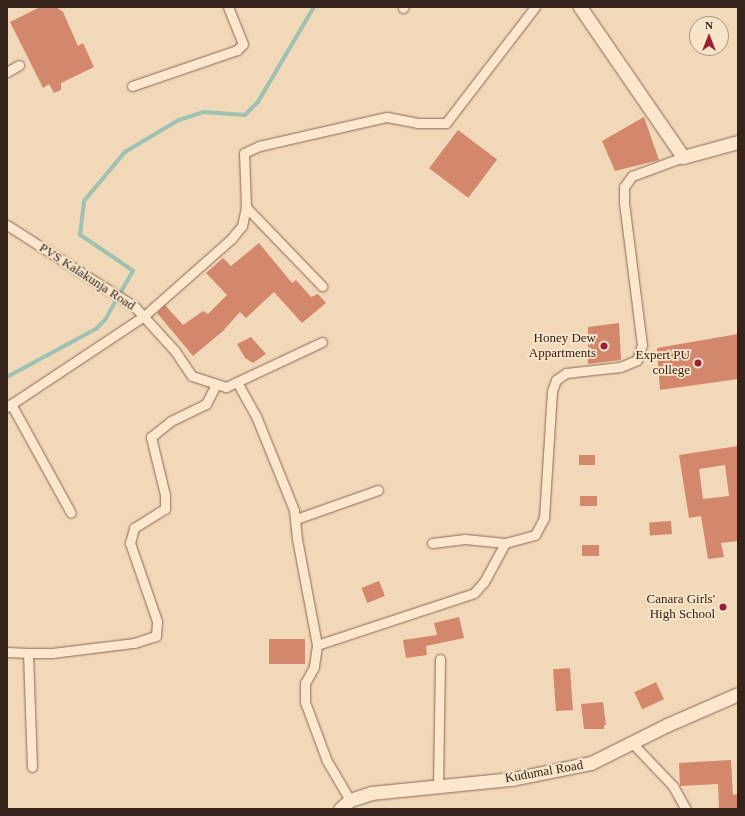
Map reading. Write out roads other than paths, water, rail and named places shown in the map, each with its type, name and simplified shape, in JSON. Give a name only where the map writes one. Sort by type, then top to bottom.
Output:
[{"type":"street","points":[[132,86],[237,50],[243,44],[228,7]]},
{"type":"street","points":[[71,513],[9,405],[144,316],[231,239],[242,226],[246,207],[244,153],[259,146],[387,117],[417,123],[446,123],[535,7]]},
{"type":"street","points":[[580,7],[683,157]]},
{"type":"street","points":[[7,72],[19,65]]},
{"type":"street","points":[[432,543],[465,539],[505,543],[535,535],[544,518],[552,391],[556,380],[566,373],[620,368],[637,360],[642,345],[624,203],[624,187],[632,176],[683,157],[738,142]]},
{"type":"street","points":[[246,207],[322,286]]},
{"type":"street","name":"PVS Kalakunja Road","points":[[7,225],[135,307],[175,351],[192,376],[226,387],[322,342]]},
{"type":"street","points":[[237,382],[256,416],[290,496],[296,519],[297,539],[318,645],[314,667],[305,683],[305,702],[327,761],[350,800]]},
{"type":"street","points":[[7,652],[52,653],[119,645],[156,636],[158,620],[130,543],[134,528],[165,509],[165,495],[150,437],[171,421],[206,404],[216,384]]},
{"type":"street","points":[[296,519],[378,490]]},
{"type":"street","points":[[318,645],[474,593],[484,582],[505,543]]},
{"type":"street","points":[[28,653],[32,767]]},
{"type":"street","points":[[438,786],[440,660]]},
{"type":"street","name":"Kudumal Road","points":[[340,809],[350,800],[370,794],[512,779],[591,764],[633,744],[666,724],[738,694]]},
{"type":"street","points":[[633,744],[673,786],[686,809]]},
{"type":"waterway","points":[[7,377],[96,329],[105,320],[133,271],[80,235],[84,201],[125,152],[179,120],[204,112],[245,115],[258,102],[314,7]]},
{"type":"place","name":"Honey Dew Appartments","points":[[604,346]]},
{"type":"place","name":"Expert PU college","points":[[698,363]]},
{"type":"place","name":"Canara Girls' High School","points":[[723,607]]}]
